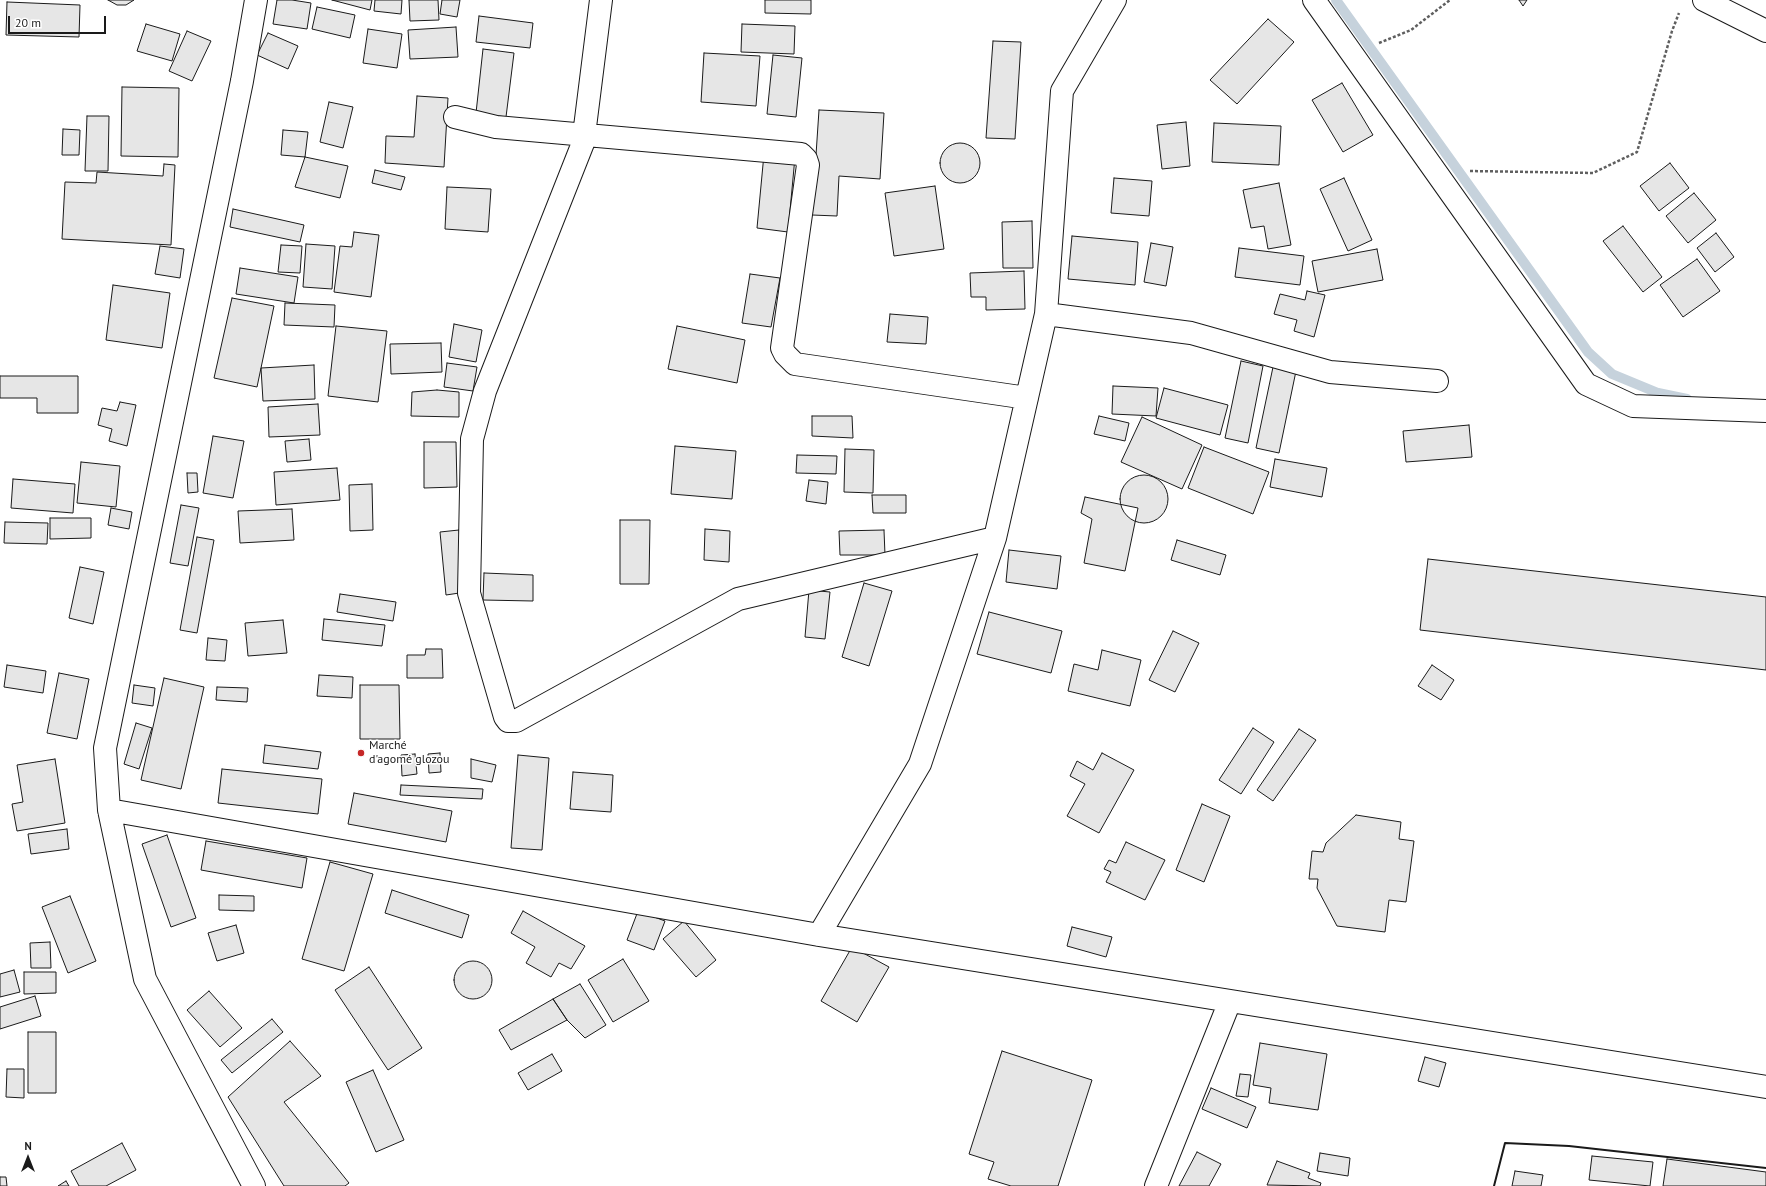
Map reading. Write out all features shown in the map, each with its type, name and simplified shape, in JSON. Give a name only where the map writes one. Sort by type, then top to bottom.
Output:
[{"type":"street","points":[[254,1186],[144,979],[109,810],[105,748],[242,81],[256,0]]},
{"type":"street","points":[[601,0],[584,143],[485,391],[472,438],[469,593],[505,717],[508,721],[516,721],[738,599],[995,538]]},
{"type":"street","points":[[819,935],[920,764],[995,538],[1046,314],[1062,91],[1115,0]]},
{"type":"street","points":[[1314,0],[1586,384],[1633,406],[1766,411]]},
{"type":"street","points":[[1704,0],[1766,30]]},
{"type":"street","points":[[455,117],[496,127],[801,154],[806,159],[808,166],[782,348],[785,354],[795,364],[1027,398]]},
{"type":"street","points":[[1046,314],[1191,333],[1330,372],[1437,381]]},
{"type":"street","points":[[109,810],[819,935],[1766,1087]]},
{"type":"street","points":[[1156,1186],[1230,1001]]},
{"type":"path","points":[[1352,54],[1412,30],[1450,0]]},
{"type":"path","points":[[1429,163],[1470,171],[1593,173],[1637,152],[1672,30],[1682,6]]},
{"type":"building","points":[[108,0],[134,0],[126,5],[117,5]]},
{"type":"building","points":[[277,0],[292,0],[311,3],[307,29],[273,24]]},
{"type":"building","points":[[332,0],[372,0],[370,10]]},
{"type":"building","points":[[375,0],[402,0],[401,14],[374,11]]},
{"type":"building","points":[[409,0],[438,0],[439,20],[410,21]]},
{"type":"building","points":[[442,0],[460,0],[457,17],[440,14]]},
{"type":"building","points":[[765,0],[811,0],[811,14],[765,13]]},
{"type":"building","points":[[1519,0],[1527,0],[1523,6]]},
{"type":"building","points":[[7,2],[80,5],[79,37],[6,35]]},
{"type":"building","points":[[317,7],[355,15],[350,38],[312,29]]},
{"type":"building","points":[[479,16],[533,23],[530,48],[476,42]]},
{"type":"building","points":[[1268,19],[1294,42],[1237,104],[1210,80]]},
{"type":"building","points":[[146,24],[180,34],[172,61],[137,51]]},
{"type":"building","points":[[742,24],[795,26],[794,54],[741,52]]},
{"type":"building","points":[[456,27],[458,57],[410,59],[408,30]]},
{"type":"building","points":[[368,29],[402,34],[397,68],[363,63]]},
{"type":"building","points":[[187,31],[211,41],[192,81],[169,71]]},
{"type":"building","points":[[268,33],[298,46],[288,69],[257,55]]},
{"type":"building","points":[[993,41],[1021,42],[1015,139],[986,138]]},
{"type":"building","points":[[483,49],[514,53],[506,117],[476,113]]},
{"type":"building","points":[[704,53],[760,56],[756,106],[701,102]]},
{"type":"building","points":[[773,55],[802,58],[796,117],[767,114]]},
{"type":"building","points":[[1342,83],[1373,135],[1343,152],[1312,100]]},
{"type":"building","points":[[122,87],[179,88],[178,157],[121,156]]},
{"type":"building","points":[[417,96],[448,98],[444,167],[385,163],[386,136],[414,137]]},
{"type":"building","points":[[329,102],[353,107],[343,148],[320,142]]},
{"type":"building","points":[[819,110],[884,113],[880,179],[839,176],[837,216],[812,215]]},
{"type":"building","points":[[87,116],[109,116],[108,171],[85,171]]},
{"type":"building","points":[[1186,122],[1190,166],[1162,169],[1157,125]]},
{"type":"building","points":[[1214,123],[1281,126],[1279,165],[1212,162]]},
{"type":"building","points":[[63,129],[80,130],[79,155],[62,155]]},
{"type":"building","points":[[283,130],[308,132],[305,157],[281,155]]},
{"type":"building","points":[[964,143],[971,146],[977,152],[980,163],[979,171],[971,180],[964,183],[956,183],[949,180],[941,171],[940,159],[943,152],[952,144]]},
{"type":"building","points":[[764,154],[795,157],[788,232],[757,228]]},
{"type":"building","points":[[305,157],[348,166],[340,198],[295,187]]},
{"type":"building","points":[[1670,163],[1689,188],[1659,211],[1640,186]]},
{"type":"building","points":[[164,164],[175,165],[171,245],[62,239],[65,182],[96,183],[97,172],[163,176]]},
{"type":"building","points":[[375,170],[405,177],[401,190],[372,183]]},
{"type":"building","points":[[1114,178],[1152,181],[1149,216],[1111,213]]},
{"type":"building","points":[[1344,178],[1372,240],[1348,251],[1320,189]]},
{"type":"building","points":[[1279,183],[1291,245],[1268,249],[1264,226],[1251,228],[1243,190]]},
{"type":"building","points":[[935,186],[944,249],[894,256],[885,193]]},
{"type":"building","points":[[447,187],[491,189],[488,232],[445,229]]},
{"type":"building","points":[[1694,193],[1716,220],[1688,243],[1666,216]]},
{"type":"building","points":[[233,209],[304,225],[300,242],[230,227]]},
{"type":"building","points":[[1032,221],[1033,268],[1003,268],[1002,222]]},
{"type":"building","points":[[1623,226],[1662,277],[1643,292],[1603,241]]},
{"type":"building","points":[[354,232],[379,235],[371,297],[334,292],[340,246],[352,247]]},
{"type":"building","points":[[1716,233],[1734,257],[1715,272],[1697,248]]},
{"type":"building","points":[[1072,236],[1138,242],[1135,285],[1068,279]]},
{"type":"building","points":[[1151,243],[1173,247],[1166,286],[1144,282]]},
{"type":"building","points":[[306,244],[335,246],[332,289],[303,287]]},
{"type":"building","points":[[281,245],[302,246],[300,273],[278,272]]},
{"type":"building","points":[[160,246],[184,249],[180,278],[155,274]]},
{"type":"building","points":[[1239,248],[1304,256],[1300,285],[1235,277]]},
{"type":"building","points":[[1377,249],[1383,280],[1318,292],[1312,261]]},
{"type":"building","points":[[1697,259],[1720,291],[1683,317],[1660,285]]},
{"type":"building","points":[[240,268],[298,277],[294,303],[236,294]]},
{"type":"building","points":[[1024,271],[1025,309],[986,310],[986,297],[971,297],[970,273]]},
{"type":"building","points":[[750,274],[780,278],[771,327],[742,323]]},
{"type":"building","points":[[113,285],[170,293],[162,348],[106,340]]},
{"type":"building","points":[[1307,291],[1325,295],[1314,337],[1294,331],[1297,320],[1274,314],[1280,294],[1305,300]]},
{"type":"building","points":[[232,298],[274,306],[257,387],[214,378]]},
{"type":"building","points":[[285,303],[335,305],[334,327],[284,325]]},
{"type":"building","points":[[890,314],[928,317],[926,344],[887,342]]},
{"type":"building","points":[[454,324],[482,330],[476,362],[449,357]]},
{"type":"building","points":[[336,326],[387,331],[378,402],[328,396]]},
{"type":"building","points":[[677,326],[745,340],[737,383],[668,369]]},
{"type":"building","points":[[441,343],[442,372],[391,374],[390,344]]},
{"type":"building","points":[[1241,361],[1263,366],[1248,443],[1225,438]]},
{"type":"building","points":[[447,363],[477,367],[473,391],[444,387]]},
{"type":"building","points":[[314,365],[315,399],[263,401],[261,368]]},
{"type":"building","points":[[1273,367],[1296,371],[1279,453],[1256,448]]},
{"type":"building","points":[[0,376],[78,376],[78,413],[37,413],[37,398],[0,398]]},
{"type":"building","points":[[1113,386],[1158,388],[1156,416],[1112,414]]},
{"type":"building","points":[[1164,388],[1228,405],[1220,435],[1156,418]]},
{"type":"building","points":[[437,390],[459,392],[459,417],[411,416],[412,392]]},
{"type":"building","points":[[120,402],[136,405],[127,446],[109,441],[112,429],[98,425],[102,408],[117,411]]},
{"type":"building","points":[[318,404],[320,435],[269,437],[268,407]]},
{"type":"building","points":[[812,416],[852,416],[853,438],[812,436]]},
{"type":"building","points":[[1099,416],[1129,423],[1125,441],[1094,434]]},
{"type":"building","points":[[1142,417],[1202,445],[1182,489],[1121,462]]},
{"type":"building","points":[[1469,425],[1472,457],[1406,462],[1403,431]]},
{"type":"building","points":[[213,436],[244,441],[233,498],[203,493]]},
{"type":"building","points":[[309,439],[311,460],[287,462],[285,441]]},
{"type":"building","points":[[424,442],[456,442],[457,487],[424,488]]},
{"type":"building","points":[[675,446],[736,451],[732,499],[671,494]]},
{"type":"building","points":[[1204,447],[1269,472],[1253,514],[1188,488]]},
{"type":"building","points":[[845,449],[874,450],[873,493],[844,492]]},
{"type":"building","points":[[797,455],[837,456],[836,474],[796,473]]},
{"type":"building","points":[[1275,459],[1327,468],[1322,497],[1270,487]]},
{"type":"building","points":[[81,462],[120,466],[116,507],[77,503]]},
{"type":"building","points":[[337,468],[340,500],[276,505],[274,472]]},
{"type":"building","points":[[187,473],[197,473],[198,492],[188,493]]},
{"type":"building","points":[[1139,475],[1149,475],[1161,482],[1168,494],[1168,504],[1161,516],[1149,523],[1139,523],[1131,519],[1124,512],[1120,504],[1120,494],[1124,486],[1131,479]]},
{"type":"building","points":[[13,479],[75,484],[73,513],[11,508]]},
{"type":"building","points":[[809,480],[828,482],[826,504],[806,501]]},
{"type":"building","points":[[372,484],[373,530],[350,531],[349,485]]},
{"type":"building","points":[[872,495],[906,495],[906,513],[873,513]]},
{"type":"building","points":[[1085,497],[1138,508],[1125,571],[1084,563],[1092,519],[1081,513]]},
{"type":"building","points":[[181,505],[199,508],[188,566],[170,563]]},
{"type":"building","points":[[111,508],[132,512],[129,529],[108,525]]},
{"type":"building","points":[[292,509],[294,540],[240,543],[238,511]]},
{"type":"building","points":[[50,518],[91,518],[91,538],[50,539]]},
{"type":"building","points":[[620,520],[650,520],[649,584],[620,584]]},
{"type":"building","points":[[5,522],[48,523],[47,544],[4,543]]},
{"type":"building","points":[[705,529],[730,531],[729,562],[704,560]]},
{"type":"building","points":[[459,530],[466,592],[446,595],[440,532]]},
{"type":"building","points":[[884,530],[885,555],[840,555],[839,531]]},
{"type":"building","points":[[197,537],[214,540],[197,633],[180,630]]},
{"type":"building","points":[[1177,540],[1226,555],[1220,575],[1171,560]]},
{"type":"building","points":[[1009,550],[1061,556],[1057,589],[1006,582]]},
{"type":"building","points":[[1428,559],[1766,597],[1766,670],[1420,630]]},
{"type":"building","points":[[80,567],[104,572],[93,624],[69,618]]},
{"type":"building","points":[[484,573],[533,575],[533,601],[483,600]]},
{"type":"building","points":[[864,583],[892,591],[869,666],[842,657]]},
{"type":"building","points":[[809,590],[830,592],[825,639],[805,637]]},
{"type":"building","points":[[340,594],[396,602],[393,621],[337,612]]},
{"type":"building","points":[[989,612],[1062,631],[1051,673],[977,654]]},
{"type":"building","points":[[324,619],[385,625],[382,646],[322,640]]},
{"type":"building","points":[[283,620],[287,653],[248,656],[245,623]]},
{"type":"building","points":[[1173,631],[1199,643],[1175,692],[1149,680]]},
{"type":"building","points":[[208,638],[227,640],[225,661],[206,660]]},
{"type":"building","points":[[426,649],[442,649],[443,678],[407,678],[407,655],[425,655]]},
{"type":"building","points":[[1102,650],[1141,660],[1130,706],[1068,691],[1074,664],[1098,670]]},
{"type":"building","points":[[7,665],[46,671],[43,693],[4,687]]},
{"type":"building","points":[[1432,665],[1454,680],[1441,700],[1418,686]]},
{"type":"building","points":[[59,673],[89,679],[77,739],[47,733]]},
{"type":"building","points":[[319,675],[353,677],[352,698],[317,696]]},
{"type":"building","points":[[164,678],[204,687],[181,789],[141,780]]},
{"type":"building","points":[[134,685],[155,688],[153,706],[132,703]]},
{"type":"building","points":[[360,685],[399,685],[400,739],[360,739]]},
{"type":"building","points":[[217,687],[248,688],[247,702],[216,700]]},
{"type":"building","points":[[136,723],[152,728],[139,769],[124,764]]},
{"type":"building","points":[[1253,728],[1274,742],[1241,794],[1219,780]]},
{"type":"building","points":[[1299,729],[1316,740],[1273,801],[1257,790]]},
{"type":"building","points":[[265,745],[321,752],[318,769],[263,763]]},
{"type":"building","points":[[440,753],[441,772],[429,773],[428,754]]},
{"type":"building","points":[[1102,753],[1134,770],[1099,833],[1067,816],[1085,784],[1070,776],[1077,761],[1093,770]]},
{"type":"building","points":[[415,754],[417,774],[402,776],[401,755]]},
{"type":"building","points":[[518,755],[549,758],[542,850],[511,848]]},
{"type":"building","points":[[55,759],[65,823],[17,831],[12,804],[23,802],[17,765]]},
{"type":"building","points":[[471,759],[496,765],[492,782],[471,778]]},
{"type":"building","points":[[222,769],[322,779],[318,814],[218,803]]},
{"type":"building","points":[[573,772],[613,775],[611,812],[570,809]]},
{"type":"building","points":[[401,785],[483,789],[482,799],[400,795]]},
{"type":"building","points":[[354,793],[452,811],[446,842],[348,824]]},
{"type":"building","points":[[1202,804],[1230,816],[1204,882],[1176,870]]},
{"type":"building","points":[[1356,815],[1401,822],[1399,839],[1414,841],[1406,902],[1389,900],[1385,932],[1337,926],[1317,888],[1318,879],[1309,879],[1312,851],[1323,852],[1326,843]]},
{"type":"building","points":[[67,829],[69,849],[31,854],[28,834]]},
{"type":"building","points":[[167,835],[196,918],[171,927],[142,844]]},
{"type":"building","points":[[206,841],[307,858],[302,888],[201,870]]},
{"type":"building","points":[[1126,842],[1165,860],[1145,900],[1106,882],[1111,872],[1104,869],[1109,860],[1116,863]]},
{"type":"building","points":[[330,862],[373,874],[344,971],[302,959]]},
{"type":"building","points":[[392,890],[469,915],[462,938],[385,913]]},
{"type":"building","points":[[219,895],[254,896],[254,911],[219,910]]},
{"type":"building","points":[[70,896],[96,961],[68,973],[42,907]]},
{"type":"building","points":[[523,911],[585,946],[571,969],[559,963],[551,977],[526,963],[535,947],[511,933]]},
{"type":"building","points":[[638,911],[665,921],[654,950],[627,940]]},
{"type":"building","points":[[684,921],[716,960],[696,977],[663,939]]},
{"type":"building","points":[[236,925],[244,953],[217,961],[208,933]]},
{"type":"building","points":[[1072,927],[1112,937],[1106,957],[1067,946]]},
{"type":"building","points":[[50,942],[51,968],[31,968],[30,943]]},
{"type":"building","points":[[852,947],[889,967],[857,1022],[821,1001]]},
{"type":"building","points":[[623,959],[649,1001],[613,1022],[588,980]]},
{"type":"building","points":[[473,961],[483,964],[489,970],[492,980],[489,990],[483,996],[473,999],[463,996],[457,990],[454,980],[457,970],[463,964]]},
{"type":"building","points":[[369,967],[422,1048],[388,1070],[335,990]]},
{"type":"building","points":[[14,970],[20,992],[0,997],[0,974]]},
{"type":"building","points":[[24,972],[56,972],[56,993],[24,994]]},
{"type":"building","points":[[580,984],[606,1025],[585,1038],[567,1020],[553,999]]},
{"type":"building","points":[[209,991],[242,1028],[220,1047],[187,1010]]},
{"type":"building","points":[[35,996],[41,1016],[0,1029],[0,1007]]},
{"type":"building","points":[[553,999],[567,1020],[511,1050],[499,1030]]},
{"type":"building","points":[[272,1019],[283,1032],[232,1073],[221,1060]]},
{"type":"building","points":[[28,1032],[56,1032],[56,1093],[28,1093]]},
{"type":"building","points":[[290,1041],[321,1076],[284,1102],[349,1183],[345,1186],[284,1186],[228,1097]]},
{"type":"building","points":[[1260,1043],[1327,1054],[1318,1110],[1269,1103],[1271,1088],[1253,1085]]},
{"type":"building","points":[[1002,1051],[1092,1080],[1058,1186],[1011,1186],[988,1179],[994,1162],[969,1154]]},
{"type":"building","points":[[552,1054],[562,1071],[528,1090],[518,1073]]},
{"type":"building","points":[[1425,1057],[1446,1063],[1439,1087],[1418,1081]]},
{"type":"building","points":[[7,1069],[24,1069],[24,1098],[6,1097]]},
{"type":"building","points":[[373,1070],[404,1140],[376,1152],[346,1082]]},
{"type":"building","points":[[1240,1074],[1251,1075],[1248,1097],[1236,1096]]},
{"type":"building","points":[[1211,1088],[1256,1107],[1247,1128],[1202,1109]]},
{"type":"building","points":[[122,1143],[136,1170],[106,1186],[79,1186],[71,1171]]},
{"type":"building","points":[[1197,1152],[1221,1164],[1209,1186],[1179,1186]]},
{"type":"building","points":[[1320,1153],[1350,1158],[1348,1176],[1317,1171]]},
{"type":"building","points":[[1592,1156],[1653,1162],[1650,1186],[1589,1180]]},
{"type":"building","points":[[1667,1159],[1766,1172],[1766,1186],[1663,1186]]},
{"type":"building","points":[[1277,1161],[1310,1173],[1308,1178],[1321,1183],[1320,1186],[1267,1185]]},
{"type":"building","points":[[1515,1171],[1543,1175],[1541,1186],[1512,1186]]},
{"type":"building","points":[[0,1177],[6,1177],[7,1186],[0,1186]]},
{"type":"building","points":[[66,1181],[69,1186],[58,1186]]},
{"type":"waterway","points":[[1336,0],[1588,352],[1612,374],[1658,393],[1687,399]]},
{"type":"wall","points":[[1494,1186],[1505,1143],[1569,1146],[1766,1168]]},
{"type":"place","name":"Marché d'agomé glozou","points":[[361,753]]}]
